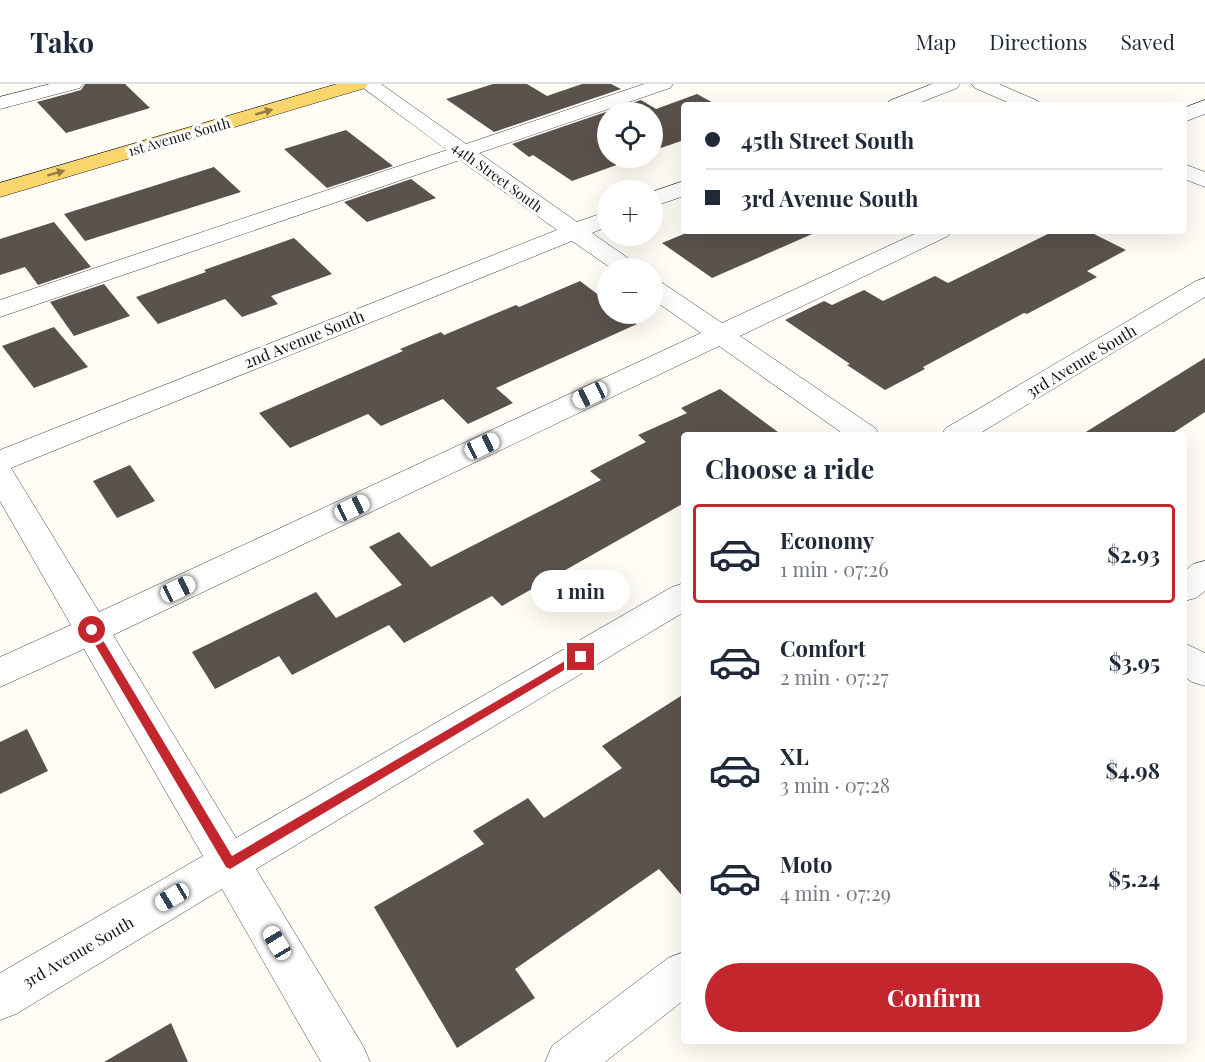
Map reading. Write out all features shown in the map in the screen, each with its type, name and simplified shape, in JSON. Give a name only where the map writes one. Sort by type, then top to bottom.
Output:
[{"type":"main road","name":"1st Avenue South","points":[[0,190],[357,84]]},
{"type":"street","points":[[0,103],[73,84]]},
{"type":"street","name":"44th Street South","points":[[368,84],[611,258]]},
{"type":"street","points":[[0,309],[663,84]]},
{"type":"street","points":[[904,102],[950,84]]},
{"type":"street","points":[[982,84],[1024,102]]},
{"type":"street","points":[[1187,115],[1205,106]]},
{"type":"street","points":[[1187,172],[1205,180]]},
{"type":"street","points":[[663,196],[681,189]]},
{"type":"street","name":"2nd Avenue South","points":[[0,461],[597,222]]},
{"type":"street","points":[[0,673],[934,234]]},
{"type":"street","name":"3rd Avenue South","points":[[961,432],[1205,286]]},
{"type":"street","points":[[663,295],[861,432]]},
{"type":"street","points":[[0,475],[347,1062]]},
{"type":"street","points":[[1187,587],[1205,573]]},
{"type":"street","name":"3rd Avenue South","points":[[0,998],[681,598]]},
{"type":"street","points":[[1187,659],[1205,672]]},
{"type":"street","points":[[568,1062],[681,975]]},
{"type":"building","points":[[85,84],[125,84],[150,108],[66,133],[37,102],[81,90]]},
{"type":"building","points":[[493,84],[527,84],[547,96],[582,84],[611,84],[621,89],[494,132],[446,99]]},
{"type":"building","points":[[697,94],[712,102],[681,102],[681,141],[663,147],[663,106]]},
{"type":"building","points":[[597,115],[597,168],[608,168],[572,181],[533,155],[529,157],[512,144]]},
{"type":"building","points":[[346,130],[393,166],[327,188],[284,149]]},
{"type":"building","points":[[214,167],[241,192],[85,241],[64,214]]},
{"type":"building","points":[[411,179],[436,198],[367,222],[344,202]]},
{"type":"building","points":[[54,222],[91,267],[38,285],[25,267],[0,275],[0,239]]},
{"type":"building","points":[[684,234],[812,234],[712,278],[663,243]]},
{"type":"building","points":[[1048,234],[1094,234],[1126,250],[1087,271],[1097,277],[1027,314],[1024,313],[885,390],[785,320],[824,301],[832,305],[864,290],[883,301],[935,276],[948,283]]},
{"type":"building","points":[[294,238],[332,274],[271,296],[278,304],[242,317],[225,299],[158,324],[136,297],[206,272],[204,270]]},
{"type":"building","points":[[580,281],[597,294],[597,324],[637,324],[496,388],[513,403],[468,424],[443,399],[381,426],[368,414],[290,448],[259,413],[403,351],[400,349],[441,332],[444,335],[516,305],[519,307]]},
{"type":"building","points":[[104,284],[130,316],[74,336],[50,302]]},
{"type":"building","points":[[54,327],[88,367],[34,388],[2,346]]},
{"type":"building","points":[[1205,358],[1205,412],[1175,432],[1086,432]]},
{"type":"building","points":[[720,389],[778,432],[681,432],[681,505],[502,606],[492,596],[404,643],[389,625],[292,675],[279,656],[215,689],[192,652],[316,592],[336,618],[402,585],[369,547],[399,532],[431,567],[601,480],[590,471],[646,442],[638,435],[687,413],[681,408]]},
{"type":"building","points":[[130,465],[155,501],[117,518],[93,481]]},
{"type":"building","points":[[681,696],[681,895],[659,869],[515,969],[535,998],[457,1048],[374,907],[484,844],[473,831],[528,798],[544,818],[622,768],[602,746]]},
{"type":"building","points":[[27,729],[48,771],[0,794],[0,742]]},
{"type":"building","points":[[171,1023],[188,1062],[104,1062]]},
{"type":"route","points":[[92,630],[230,864],[581,657]]}]
